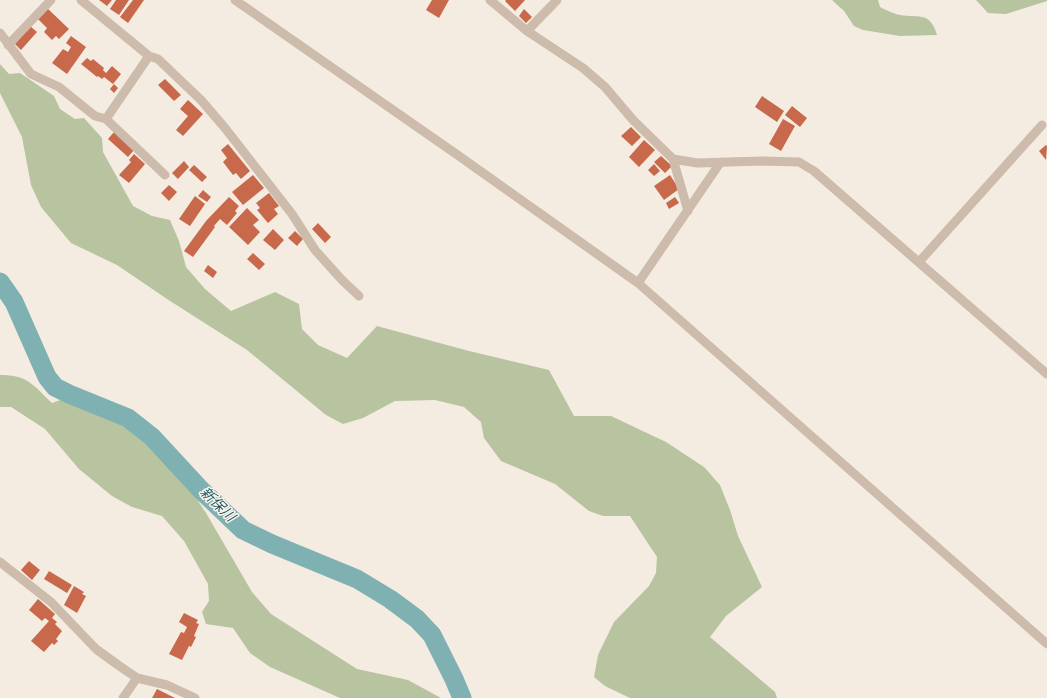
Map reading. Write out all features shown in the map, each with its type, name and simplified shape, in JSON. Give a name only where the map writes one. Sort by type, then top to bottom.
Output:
[{"type":"street","points":[[8,44],[51,0]]},
{"type":"street","points":[[81,0],[149,56],[158,59],[201,100],[225,128],[292,214],[315,250],[342,280],[359,296]]},
{"type":"street","points":[[235,0],[638,283],[1047,644]]},
{"type":"street","points":[[490,0],[527,31],[583,68],[605,87],[632,120],[672,159],[688,211]]},
{"type":"street","points":[[527,31],[557,0]]},
{"type":"street","points":[[0,33],[31,74],[59,87],[95,116],[106,119],[165,175]]},
{"type":"street","points":[[106,119],[149,56]]},
{"type":"street","points":[[919,262],[1042,126]]},
{"type":"street","points":[[672,159],[697,163],[762,161],[799,162],[814,171],[1047,374]]},
{"type":"street","points":[[638,283],[720,163]]},
{"type":"street","points":[[0,562],[51,602],[96,649],[137,678],[167,685],[195,698]]},
{"type":"street","points":[[123,698],[137,678]]},
{"type":"green space","points":[[832,0],[878,0],[880,7],[893,13],[918,16],[927,19],[931,22],[937,35],[900,36],[863,30],[854,26],[844,11]]},
{"type":"green space","points":[[976,0],[1047,1],[1006,14],[988,13]]},
{"type":"green space","points":[[0,64],[9,74],[20,73],[54,96],[60,109],[75,119],[84,118],[102,138],[103,152],[133,206],[152,216],[170,220],[179,241],[186,267],[205,289],[231,311],[275,292],[299,304],[302,329],[318,345],[347,358],[377,326],[469,351],[549,370],[574,416],[611,416],[666,442],[704,467],[720,485],[738,536],[762,587],[726,616],[710,637],[775,692],[777,698],[630,698],[605,686],[594,677],[598,655],[614,622],[649,586],[656,573],[657,557],[630,516],[603,516],[589,511],[555,484],[501,461],[484,438],[481,422],[464,407],[435,400],[395,401],[363,418],[343,424],[326,415],[247,350],[117,265],[71,243],[41,207],[31,185],[22,137],[0,93]]},
{"type":"green space","points":[[0,375],[9,375],[24,379],[35,386],[52,403],[63,399],[102,414],[129,429],[183,478],[206,513],[252,592],[271,614],[357,669],[408,680],[441,698],[340,698],[270,667],[250,653],[233,628],[206,624],[202,612],[209,601],[208,584],[184,541],[162,516],[132,507],[112,496],[79,469],[45,429],[11,407],[0,407]]},
{"type":"building","points":[[99,0],[112,0],[107,6]]},
{"type":"building","points":[[116,0],[129,0],[119,15],[110,9]]},
{"type":"building","points":[[133,0],[144,0],[128,23],[120,17]]},
{"type":"building","points":[[432,0],[449,0],[439,18],[426,10]]},
{"type":"building","points":[[525,0],[515,11],[505,1]]},
{"type":"building","points":[[47,8],[69,29],[59,39],[56,36],[52,40],[44,32],[47,28],[37,18]]},
{"type":"building","points":[[524,9],[532,17],[526,23],[519,16]]},
{"type":"building","points":[[30,26],[37,32],[21,50],[15,44]]},
{"type":"building","points":[[71,36],[86,47],[67,74],[52,63],[63,49],[68,52],[71,47],[66,43]]},
{"type":"building","points":[[87,58],[91,61],[93,59],[104,68],[103,70],[106,73],[112,66],[121,74],[113,84],[104,77],[102,79],[98,76],[97,77],[81,64]]},
{"type":"building","points":[[165,79],[181,95],[174,101],[158,85]]},
{"type":"building","points":[[114,84],[118,88],[114,93],[110,89]]},
{"type":"building","points":[[762,96],[784,111],[777,122],[755,107]]},
{"type":"building","points":[[188,100],[203,114],[183,136],[176,130],[188,116],[180,109]]},
{"type":"building","points":[[792,106],[807,118],[800,127],[785,115]]},
{"type":"building","points":[[783,119],[795,126],[781,151],[769,144]]},
{"type":"building","points":[[631,127],[641,137],[632,146],[621,136]]},
{"type":"building","points":[[114,132],[134,150],[128,157],[108,139]]},
{"type":"building","points":[[644,140],[655,150],[639,167],[629,157]]},
{"type":"building","points":[[228,144],[250,171],[241,179],[236,173],[233,175],[223,162],[227,158],[221,150]]},
{"type":"building","points":[[1046,145],[1047,146],[1046,160],[1039,151]]},
{"type":"building","points":[[134,154],[145,164],[129,183],[119,175],[131,162],[129,160]]},
{"type":"building","points":[[661,156],[672,166],[665,173],[654,162]]},
{"type":"building","points":[[184,161],[189,167],[178,179],[172,173]]},
{"type":"building","points":[[654,164],[660,171],[654,176],[648,170]]},
{"type":"building","points":[[194,165],[207,177],[202,182],[189,170]]},
{"type":"building","points":[[253,175],[264,188],[243,205],[232,192]]},
{"type":"building","points":[[670,175],[679,189],[664,200],[654,186]]},
{"type":"building","points":[[169,185],[177,192],[169,201],[161,193]]},
{"type":"building","points":[[203,190],[211,197],[207,202],[198,196]]},
{"type":"building","points":[[269,193],[279,206],[274,209],[278,214],[268,223],[257,210],[260,208],[256,203]]},
{"type":"building","points":[[195,196],[205,204],[190,226],[179,219]]},
{"type":"building","points":[[229,197],[239,206],[235,211],[237,213],[227,225],[220,219],[193,257],[184,251],[206,221]]},
{"type":"building","points":[[675,197],[679,203],[669,209],[666,203]]},
{"type":"building","points":[[247,208],[259,220],[253,225],[260,232],[248,245],[229,227]]},
{"type":"building","points":[[318,223],[331,237],[325,243],[312,229]]},
{"type":"building","points":[[273,229],[284,240],[275,250],[263,240]]},
{"type":"building","points":[[295,231],[303,239],[297,246],[288,238]]},
{"type":"building","points":[[253,253],[265,264],[259,270],[247,259]]},
{"type":"building","points":[[208,265],[217,272],[213,278],[204,271]]},
{"type":"building","points":[[29,561],[40,570],[32,580],[21,570]]},
{"type":"building","points":[[49,571],[72,585],[67,593],[44,579]]},
{"type":"building","points":[[74,586],[84,592],[82,594],[86,596],[77,613],[64,605]]},
{"type":"building","points":[[38,599],[55,614],[52,618],[57,622],[55,624],[62,631],[56,639],[58,641],[54,645],[52,643],[44,652],[31,641],[49,621],[45,618],[42,621],[29,610]]},
{"type":"building","points":[[184,613],[198,620],[196,623],[199,624],[194,636],[196,637],[191,647],[189,646],[182,660],[169,654],[181,632],[184,633],[187,627],[179,622]]},
{"type":"building","points":[[157,689],[175,698],[152,698]]},
{"type":"waterway","name":"新保川","points":[[0,282],[14,302],[47,377],[55,387],[128,418],[152,437],[201,490],[243,530],[272,544],[357,579],[390,599],[417,619],[432,635],[462,698]]}]
